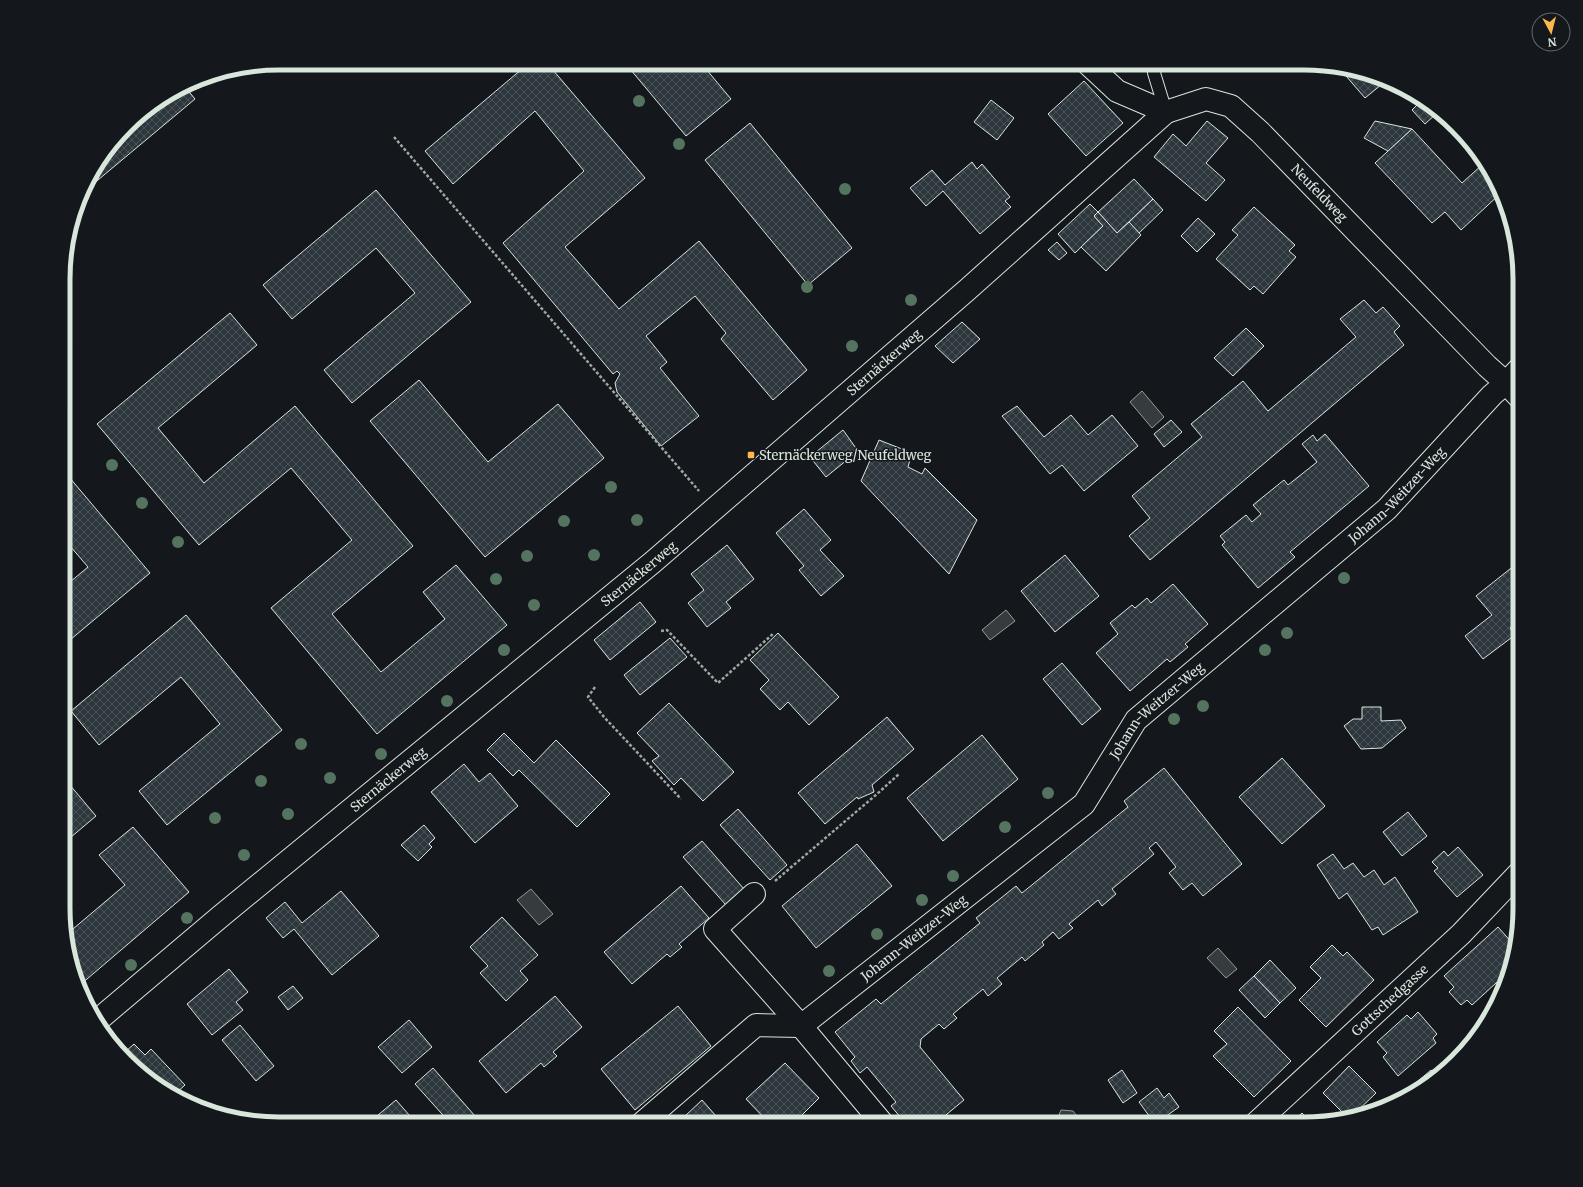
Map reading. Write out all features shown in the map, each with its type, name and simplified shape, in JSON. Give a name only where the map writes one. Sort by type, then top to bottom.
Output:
[{"type":"street","points":[[1094,70],[1117,91],[1166,112]]},
{"type":"street","name":"Neufeldweg","points":[[1166,112],[1206,99],[1231,106],[1260,132],[1487,366],[1513,382]]},
{"type":"street","name":"Sternäckerweg","points":[[101,1017],[221,916],[653,562],[967,290],[1166,112]]},
{"type":"street","name":"Johann-Weitzer-Weg","points":[[801,1026],[1084,804],[1136,720],[1387,509],[1492,395],[1513,384]]},
{"type":"street","name":"Gottschedgasse","points":[[1264,1117],[1460,934],[1513,879]]},
{"type":"street","points":[[754,894],[715,929],[801,1026],[877,1117]]},
{"type":"street","points":[[649,1117],[756,1026],[801,1026]]},
{"type":"lane","points":[[1155,70],[1154,73],[1166,112]]},
{"type":"path","points":[[394,137],[715,509]]},
{"type":"path","points":[[661,632],[667,630],[718,683],[774,633]]},
{"type":"path","points":[[595,687],[588,697],[604,717],[682,799]]},
{"type":"path","points":[[754,894],[764,890],[899,774]]},
{"type":"shaded area","points":[[1140,70],[1155,70],[1154,73]]},
{"type":"shaded area","points":[[1142,391],[1164,417],[1152,428],[1130,402]]},
{"type":"shaded area","points":[[1006,610],[1015,621],[990,640],[982,630]]},
{"type":"shaded area","points":[[531,889],[553,914],[539,925],[517,900]]},
{"type":"shaded area","points":[[1218,948],[1237,969],[1226,978],[1207,958]]},
{"type":"shaded area","points":[[1061,1110],[1073,1111],[1078,1117],[1058,1117]]},
{"type":"building","points":[[521,70],[553,70],[645,178],[565,247],[619,309],[699,241],[807,370],[773,400],[721,339],[726,333],[695,296],[646,336],[667,362],[660,368],[699,416],[661,446],[617,392],[615,383],[620,374],[617,371],[613,374],[503,243],[584,171],[535,111],[453,184],[425,151]]},
{"type":"building","points":[[631,70],[707,70],[731,99],[686,136]]},
{"type":"building","points":[[1344,74],[1381,85],[1365,98]]},
{"type":"building","points":[[1084,81],[1123,123],[1086,156],[1048,114]]},
{"type":"building","points":[[189,91],[195,99],[94,184],[113,152],[141,122],[163,105]]},
{"type":"building","points":[[991,100],[1014,118],[997,140],[974,122]]},
{"type":"building","points":[[1418,104],[1434,116],[1425,124],[1412,110]]},
{"type":"building","points":[[1207,121],[1228,138],[1206,163],[1225,180],[1206,201],[1154,157],[1173,134],[1186,146]]},
{"type":"building","points":[[1375,121],[1412,129],[1388,151],[1364,138]]},
{"type":"building","points":[[750,123],[852,248],[808,285],[705,160]]},
{"type":"building","points":[[1412,129],[1462,183],[1480,167],[1496,197],[1461,230],[1445,212],[1432,223],[1375,163]]},
{"type":"building","points":[[972,162],[977,169],[982,164],[1010,197],[1005,201],[1011,207],[980,234],[943,191],[926,206],[910,188],[932,170],[945,185]]},
{"type":"building","points":[[1134,179],[1153,199],[1117,233],[1098,212]]},
{"type":"building","points":[[376,190],[471,302],[352,403],[324,370],[415,293],[376,248],[292,319],[263,285]]},
{"type":"building","points":[[1153,199],[1163,210],[1139,233],[1129,222]]},
{"type":"building","points":[[1090,204],[1098,212],[1094,216],[1103,226],[1075,253],[1058,234]]},
{"type":"building","points":[[1254,207],[1295,245],[1289,251],[1296,257],[1263,294],[1254,286],[1250,290],[1216,259],[1238,235],[1232,230]]},
{"type":"building","points":[[1098,212],[1117,233],[1129,222],[1141,235],[1106,271],[1081,247],[1103,226],[1094,216]]},
{"type":"building","points":[[1198,218],[1215,234],[1197,252],[1181,236]]},
{"type":"building","points":[[1057,242],[1067,253],[1059,260],[1048,250]]},
{"type":"building","points":[[1364,300],[1376,313],[1383,307],[1400,326],[1394,332],[1404,345],[1150,560],[1129,536],[1150,518],[1132,496],[1202,437],[1191,424],[1243,381],[1268,411],[1356,337],[1340,319]]},
{"type":"building","points":[[230,313],[257,345],[158,428],[204,483],[295,406],[413,546],[332,614],[381,672],[445,619],[423,592],[456,565],[507,625],[377,734],[271,608],[352,540],[291,468],[199,545],[97,424]]},
{"type":"building","points":[[962,322],[980,339],[953,363],[935,346]]},
{"type":"building","points":[[1246,328],[1264,346],[1233,376],[1214,358]]},
{"type":"building","points":[[419,380],[488,462],[558,404],[604,458],[485,557],[370,421]]},
{"type":"building","points":[[1017,406],[1044,437],[1071,415],[1088,435],[1112,415],[1138,446],[1084,491],[1062,465],[1050,474],[1002,416]]},
{"type":"building","points":[[1171,420],[1182,432],[1164,447],[1154,434]]},
{"type":"building","points":[[843,430],[858,451],[826,477],[810,457]]},
{"type":"building","points":[[1325,434],[1369,486],[1290,552],[1295,557],[1258,588],[1222,545],[1225,542],[1220,536],[1246,515],[1252,522],[1261,514],[1253,505],[1284,480],[1288,485],[1317,462],[1302,444],[1313,435],[1317,441]]},
{"type":"building","points":[[879,440],[907,451],[911,456],[908,467],[922,474],[925,468],[977,520],[949,574],[861,481]]},
{"type":"building","points":[[70,478],[150,573],[70,640],[70,582],[88,567],[70,546]]},
{"type":"building","points":[[804,509],[831,540],[820,550],[844,576],[821,596],[799,570],[804,566],[776,533]]},
{"type":"building","points":[[727,545],[754,579],[726,602],[731,608],[707,627],[688,603],[704,590],[691,574]]},
{"type":"building","points":[[1065,555],[1099,596],[1055,632],[1021,591]]},
{"type":"building","points":[[1513,567],[1513,626],[1510,628],[1513,632],[1513,636],[1483,659],[1465,636],[1492,615],[1476,596]]},
{"type":"building","points":[[1173,584],[1208,624],[1185,644],[1188,647],[1170,662],[1167,659],[1130,691],[1096,653],[1118,634],[1110,623],[1132,605],[1135,608],[1147,598],[1151,603]]},
{"type":"building","points":[[640,602],[656,622],[610,660],[594,640]]},
{"type":"building","points":[[186,615],[282,730],[167,825],[139,791],[220,724],[181,677],[99,745],[71,711]]},
{"type":"building","points":[[778,633],[839,697],[809,725],[788,702],[780,710],[760,689],[769,680],[750,660]]},
{"type":"building","points":[[670,638],[687,657],[640,695],[624,675]]},
{"type":"building","points":[[1062,663],[1101,709],[1082,725],[1043,679]]},
{"type":"building","points":[[669,703],[734,772],[703,801],[681,778],[674,785],[652,761],[659,756],[637,733]]},
{"type":"building","points":[[1362,707],[1381,707],[1381,721],[1401,720],[1406,728],[1382,748],[1361,749],[1344,726],[1353,719],[1362,719]]},
{"type":"building","points":[[887,717],[914,749],[872,785],[874,792],[858,799],[857,797],[825,824],[798,793]]},
{"type":"building","points":[[504,733],[534,763],[556,740],[610,794],[577,827],[519,770],[513,776],[487,750]]},
{"type":"building","points":[[982,735],[1018,779],[943,841],[907,798]]},
{"type":"building","points":[[1282,758],[1325,806],[1282,844],[1239,797]]},
{"type":"building","points":[[464,764],[479,782],[490,773],[518,806],[475,843],[431,792]]},
{"type":"building","points":[[1164,768],[1242,864],[1203,896],[1192,883],[1183,890],[1169,873],[1176,867],[1156,842],[1149,848],[1154,854],[1112,889],[1116,894],[1102,906],[1098,900],[1069,924],[1073,928],[1059,939],[1053,932],[1042,942],[1044,945],[1025,961],[1022,957],[997,978],[1002,984],[988,996],[983,989],[953,1014],[957,1018],[944,1029],[939,1024],[921,1039],[920,1047],[964,1100],[943,1117],[900,1117],[891,1106],[896,1102],[867,1067],[860,1073],[851,1061],[855,1057],[835,1032],[876,999],[881,1004],[980,923],[976,918],[1016,886],[1022,893],[1128,807],[1124,801]]},
{"type":"building","points":[[70,785],[96,816],[70,838]]},
{"type":"building","points":[[738,809],[787,865],[770,880],[720,825]]},
{"type":"building","points":[[1408,812],[1427,836],[1402,856],[1383,832]]},
{"type":"building","points":[[424,825],[435,838],[429,844],[432,847],[418,861],[401,845]]},
{"type":"building","points":[[133,827],[189,892],[84,982],[77,962],[71,930],[125,885],[99,855]]},
{"type":"building","points":[[702,841],[744,889],[726,905],[683,857]]},
{"type":"building","points":[[857,844],[892,886],[816,948],[782,906]]},
{"type":"building","points":[[1458,847],[1483,875],[1457,897],[1434,871],[1438,868],[1432,862],[1444,851],[1448,856]]},
{"type":"building","points":[[1333,854],[1344,869],[1353,863],[1364,877],[1374,870],[1384,885],[1395,877],[1418,912],[1383,935],[1378,927],[1372,930],[1347,893],[1339,899],[1317,865]]},
{"type":"building","points":[[681,886],[709,918],[679,944],[682,947],[670,957],[667,954],[632,984],[604,952]]},
{"type":"building","points":[[341,891],[379,936],[332,975],[294,929],[283,938],[266,918],[285,902],[302,923]]},
{"type":"building","points":[[502,917],[538,955],[520,971],[528,980],[506,1001],[480,973],[488,966],[470,947]]},
{"type":"building","points":[[1498,927],[1510,941],[1506,962],[1500,979],[1472,1005],[1467,1000],[1461,1005],[1449,992],[1454,987],[1444,976]]},
{"type":"building","points":[[1332,945],[1343,956],[1347,952],[1374,980],[1326,1027],[1299,1000],[1321,978],[1310,967]]},
{"type":"building","points":[[1270,960],[1296,988],[1280,1003],[1254,976]]},
{"type":"building","points":[[229,969],[248,992],[236,1002],[243,1010],[212,1035],[187,1004]]},
{"type":"building","points":[[1254,976],[1280,1003],[1265,1018],[1239,990]]},
{"type":"building","points":[[293,986],[303,998],[288,1010],[278,997]]},
{"type":"building","points":[[555,996],[582,1027],[553,1052],[557,1056],[544,1067],[541,1063],[506,1093],[479,1061]]},
{"type":"building","points":[[678,1006],[711,1046],[635,1110],[601,1069]]},
{"type":"building","points":[[1238,1007],[1291,1061],[1254,1097],[1213,1056],[1227,1044],[1214,1031]]},
{"type":"building","points":[[1418,1012],[1437,1034],[1433,1038],[1436,1043],[1398,1076],[1383,1057],[1387,1053],[1377,1042],[1407,1015],[1411,1019]]},
{"type":"building","points":[[409,1020],[432,1047],[402,1073],[378,1047]]},
{"type":"building","points":[[240,1025],[274,1066],[256,1081],[222,1040]]},
{"type":"building","points":[[134,1044],[145,1055],[151,1049],[185,1085],[179,1091],[175,1089],[152,1074],[126,1051]]},
{"type":"building","points":[[785,1063],[819,1098],[800,1117],[763,1117],[746,1099]]},
{"type":"building","points":[[1349,1066],[1376,1093],[1359,1110],[1343,1113],[1323,1093]]},
{"type":"building","points":[[433,1068],[476,1117],[445,1117],[415,1084]]},
{"type":"building","points":[[1122,1070],[1137,1093],[1123,1103],[1108,1080]]},
{"type":"building","points":[[1431,1070],[1433,1073],[1410,1088]]},
{"type":"building","points":[[1157,1088],[1164,1098],[1169,1093],[1179,1107],[1165,1117],[1150,1117],[1139,1102]]},
{"type":"building","points":[[396,1100],[411,1117],[380,1117],[378,1115]]},
{"type":"building","points":[[702,1100],[717,1117],[684,1117]]},
{"type":"building","points":[[1302,1113],[1306,1117],[1304,1117],[1298,1117]]},
{"type":"place","name":"Sternäckerweg/Neufeldweg","points":[[751,455]]}]
